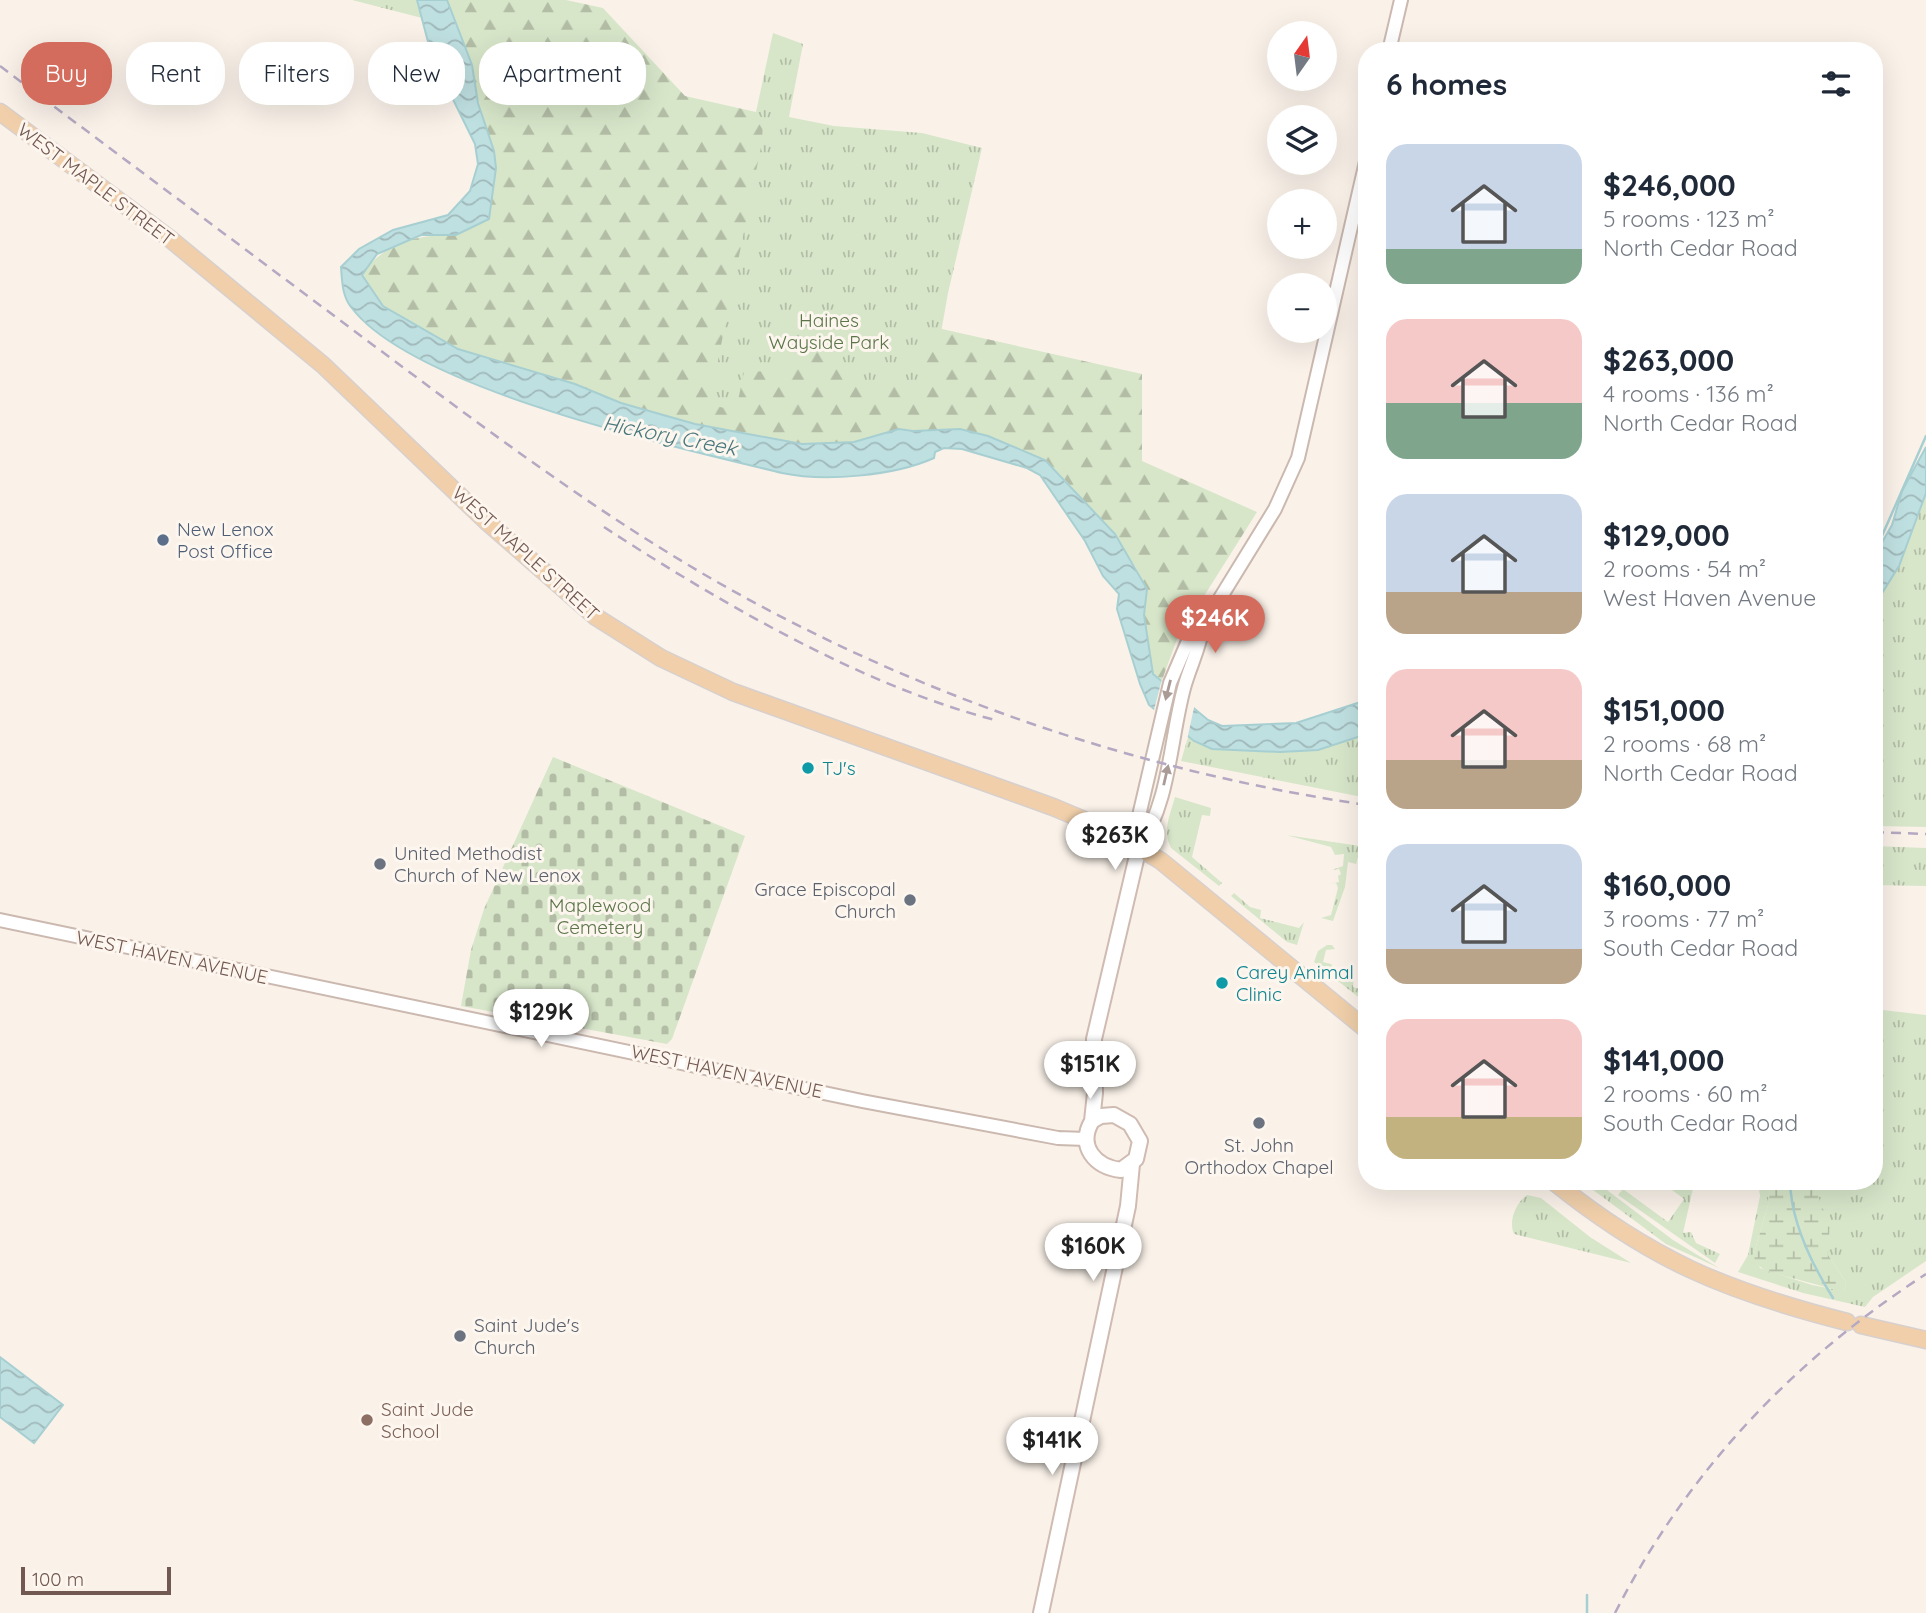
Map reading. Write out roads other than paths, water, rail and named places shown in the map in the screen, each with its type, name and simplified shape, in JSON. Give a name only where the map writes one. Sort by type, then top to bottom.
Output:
[{"type":"main road","name":"WEST MAPLE STREET","points":[[0,112],[169,239],[264,315],[365,402],[566,593],[641,646],[733,692],[1084,818],[1139,847],[1358,1023]]},
{"type":"main road","points":[[1132,1164],[1121,1170],[1113,1169],[1094,1158],[1086,1139],[1095,1093],[1094,1039],[1139,847]]},
{"type":"main road","points":[[1041,1613],[1129,1194],[1132,1164],[1139,1151],[1138,1135],[1130,1124],[1114,1115],[1095,1093]]},
{"type":"main road","points":[[1091,1121],[1101,1116],[1114,1115]]},
{"type":"main road","points":[[1113,1169],[1129,1194]]},
{"type":"main road","points":[[1565,1190],[1639,1244],[1688,1271],[1763,1300],[1926,1340]]},
{"type":"street","points":[[1391,42],[1401,0]]},
{"type":"street","points":[[1139,847],[1138,820],[1175,667],[1188,641],[1203,626],[1275,509],[1298,458],[1358,196]]},
{"type":"street","points":[[1139,847],[1154,825],[1189,673],[1200,647],[1203,626]]},
{"type":"street","name":"WEST HAVEN AVENUE","points":[[0,920],[862,1101],[1058,1138],[1086,1139]]},
{"type":"water","points":[[417,0],[447,0],[463,42],[428,42]]},
{"type":"water","points":[[465,47],[472,65],[478,103],[494,151],[496,168],[489,219],[456,235],[421,235],[377,254],[362,275],[383,306],[458,349],[575,384],[621,403],[695,424],[802,444],[854,442],[899,429],[960,429],[988,436],[1045,460],[1115,534],[1147,589],[1144,615],[1153,674],[1208,720],[1222,726],[1296,723],[1358,703],[1358,737],[1318,750],[1280,752],[1212,749],[1194,741],[1149,705],[1117,609],[1119,594],[1103,576],[1085,541],[1040,475],[1027,468],[962,449],[944,448],[935,452],[934,458],[879,473],[818,477],[782,473],[680,448],[551,411],[487,389],[430,364],[383,337],[348,303],[341,267],[359,249],[393,230],[448,215],[470,191],[478,164],[475,144],[456,105],[465,105]]},
{"type":"water","points":[[1926,447],[1926,493],[1899,566],[1883,592],[1883,540],[1892,525],[1902,491]]},
{"type":"water","points":[[0,1357],[63,1405],[34,1443],[0,1417]]},
{"type":"waterway","name":"Hickory Creek","points":[[1883,534],[1926,436]]},
{"type":"waterway","points":[[1791,1190],[1798,1227],[1817,1271],[1833,1298]]},
{"type":"waterway","points":[[1587,1595],[1587,1613]]},
{"type":"railway","points":[[0,66],[492,433],[626,526],[719,583],[872,661],[1032,724],[1198,772],[1282,791],[1358,804]]},
{"type":"railway","points":[[604,527],[695,584],[793,639],[894,686],[995,720]]},
{"type":"railway","points":[[1883,832],[1926,834]]},
{"type":"railway","points":[[1615,1613],[1675,1513],[1710,1466],[1748,1423],[1831,1343],[1926,1274]]},
{"type":"place","name":"New Lenox Post Office","points":[[163,540]]},
{"type":"place","name":"TJ's","points":[[808,768]]},
{"type":"place","name":"United Methodist Church of New Lenox","points":[[380,864]]},
{"type":"place","name":"Grace Episcopal Church","points":[[910,900]]},
{"type":"place","name":"Carey Animal Clinic","points":[[1222,983]]},
{"type":"place","name":"St. John Orthodox Chapel","points":[[1259,1123]]},
{"type":"place","name":"Saint Jude's Church","points":[[460,1336]]},
{"type":"place","name":"Saint Jude School","points":[[367,1420]]},
{"type":"park label","name":"Haines Wayside Park","points":[[829,331]]},
{"type":"park label","name":"Maplewood Cemetery","points":[[600,916]]}]
